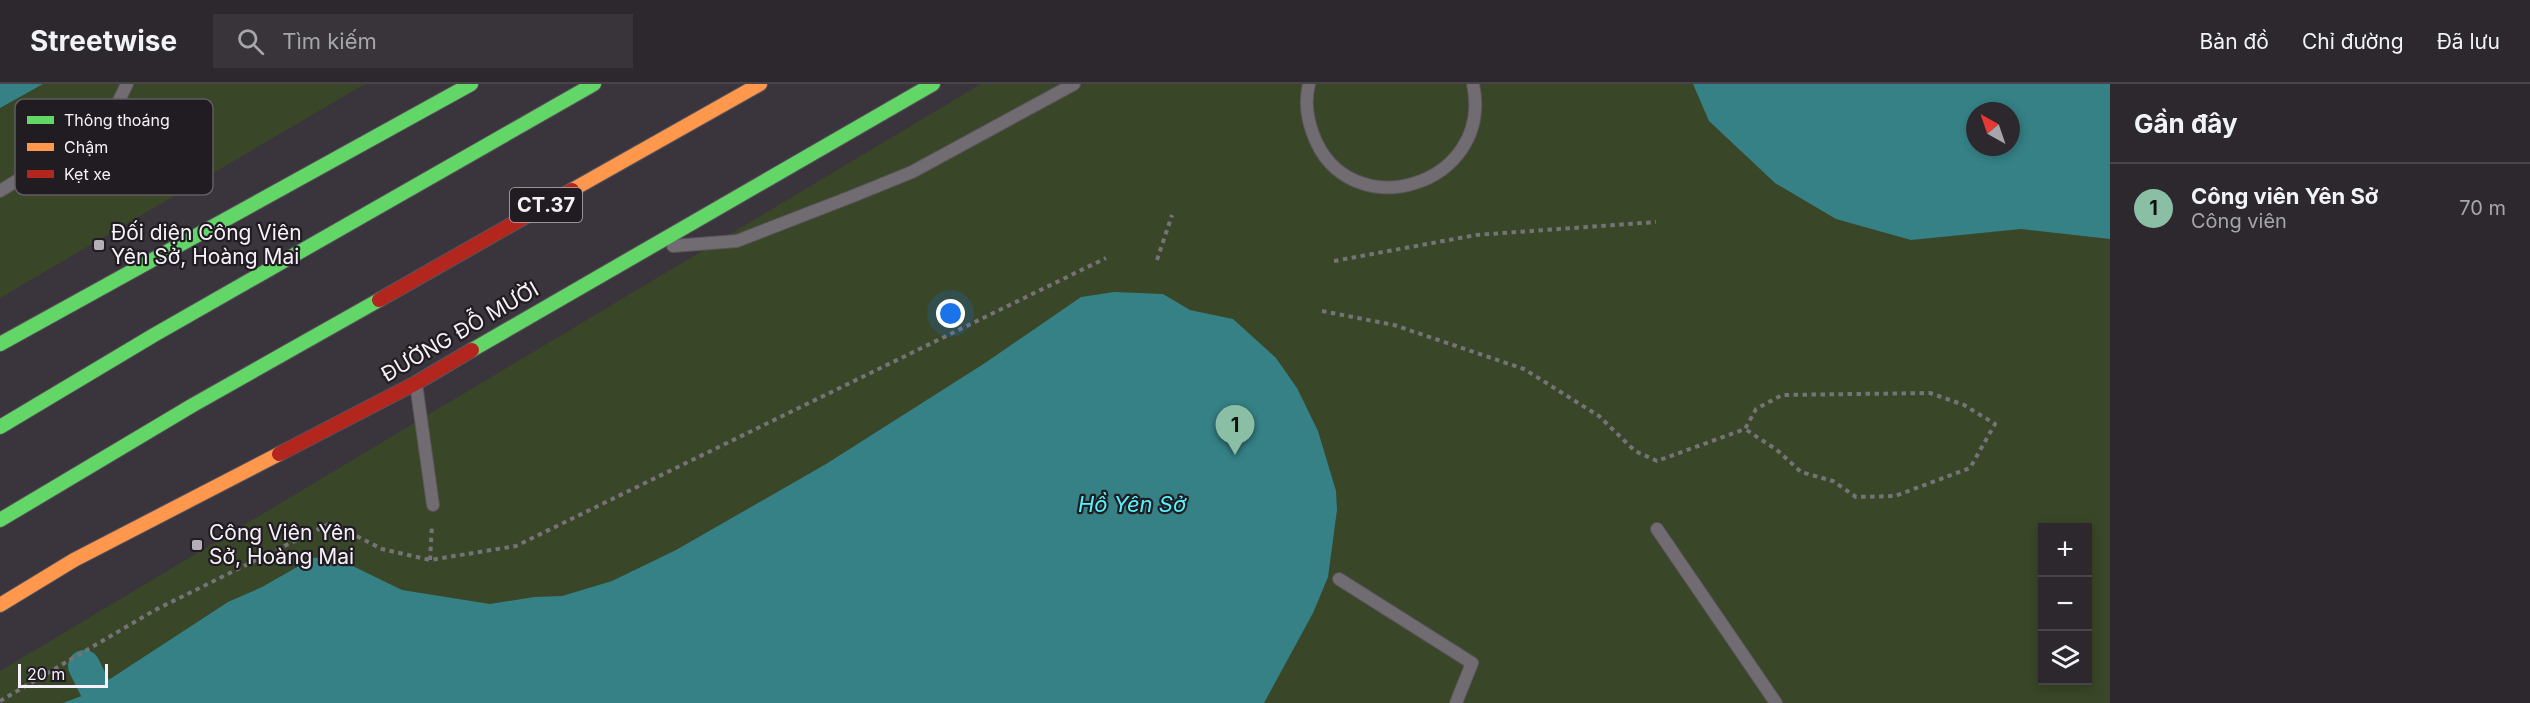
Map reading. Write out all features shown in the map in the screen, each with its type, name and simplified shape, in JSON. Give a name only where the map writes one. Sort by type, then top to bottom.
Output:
[{"type":"main road","points":[[0,344],[471,84]]},
{"type":"main road","points":[[0,427],[594,84]]},
{"type":"main road","name":"CT.37","points":[[4,526],[71,478],[332,326],[760,84]]},
{"type":"main road","name":"ĐƯỜNG ĐỖ MƯỜI","points":[[0,605],[74,560],[416,383],[933,84]]},
{"type":"lane","points":[[120,99],[127,84]]},
{"type":"lane","points":[[648,249],[737,241],[912,171],[1074,84]]},
{"type":"lane","points":[[1309,84],[1307,106],[1309,124],[1325,156],[1353,179],[1388,188],[1406,187],[1439,173],[1464,147],[1475,114],[1473,84]]},
{"type":"lane","points":[[0,191],[15,182]]},
{"type":"lane","points":[[416,383],[433,505]]},
{"type":"lane","points":[[1657,529],[1776,703]]},
{"type":"lane","points":[[1339,579],[1472,663],[1456,703]]},
{"type":"path","points":[[1157,260],[1172,215]]},
{"type":"path","points":[[1334,261],[1476,235],[1656,222]]},
{"type":"path","points":[[0,701],[155,610],[332,523],[382,549],[430,560],[516,546],[1106,258]]},
{"type":"path","points":[[1322,311],[1394,325],[1524,369],[1599,416],[1635,451],[1657,461],[1745,429],[1756,409],[1782,395],[1930,393],[1964,405],[1995,424],[1970,468],[1895,495],[1856,497],[1833,481],[1801,472],[1777,450],[1745,429]]},
{"type":"path","points":[[430,560],[433,505]]},
{"type":"green space","points":[[0,84],[365,84],[213,173],[213,99],[15,99],[15,195],[176,195],[0,298]]},
{"type":"green space","points":[[981,84],[2110,84],[2110,703],[0,703],[0,671]]},
{"type":"water","points":[[0,84],[43,84],[15,99],[0,108]]},
{"type":"water","points":[[1693,84],[2110,84],[2110,239],[2021,229],[1911,240],[1836,219],[1775,183],[1709,121]]},
{"type":"water","name":"Hồ Yên Sở","points":[[1114,292],[1163,294],[1190,310],[1233,319],[1276,358],[1297,388],[1318,431],[1336,491],[1337,510],[1328,577],[1313,613],[1264,703],[63,703],[87,694],[228,602],[262,587],[313,558],[332,556],[402,590],[490,604],[534,597],[562,596],[612,581],[676,550],[826,464],[985,363],[1081,297]]},
{"type":"waterway","points":[[84,666],[95,688]]},
{"type":"traffic: fast","points":[[0,344],[471,84]]},
{"type":"traffic: fast","points":[[0,427],[154,335],[594,84]]},
{"type":"traffic: fast","points":[[472,350],[933,84]]},
{"type":"traffic: fast","points":[[0,520],[193,405],[379,300]]},
{"type":"traffic: slow","points":[[572,190],[760,84]]},
{"type":"traffic: slow","points":[[0,605],[74,560],[279,454]]},
{"type":"traffic: jam","points":[[379,300],[572,190]]},
{"type":"traffic: jam","points":[[279,454],[416,383],[472,350]]},
{"type":"place","name":"Đối diện Công Viên Yên Sở, Hoàng Mai","points":[[99,245]]},
{"type":"place","name":"Công viên Yên Sở","points":[[1235,455]]},
{"type":"place","name":"Công Viên Yên Sở, Hoàng Mai","points":[[197,545]]}]
